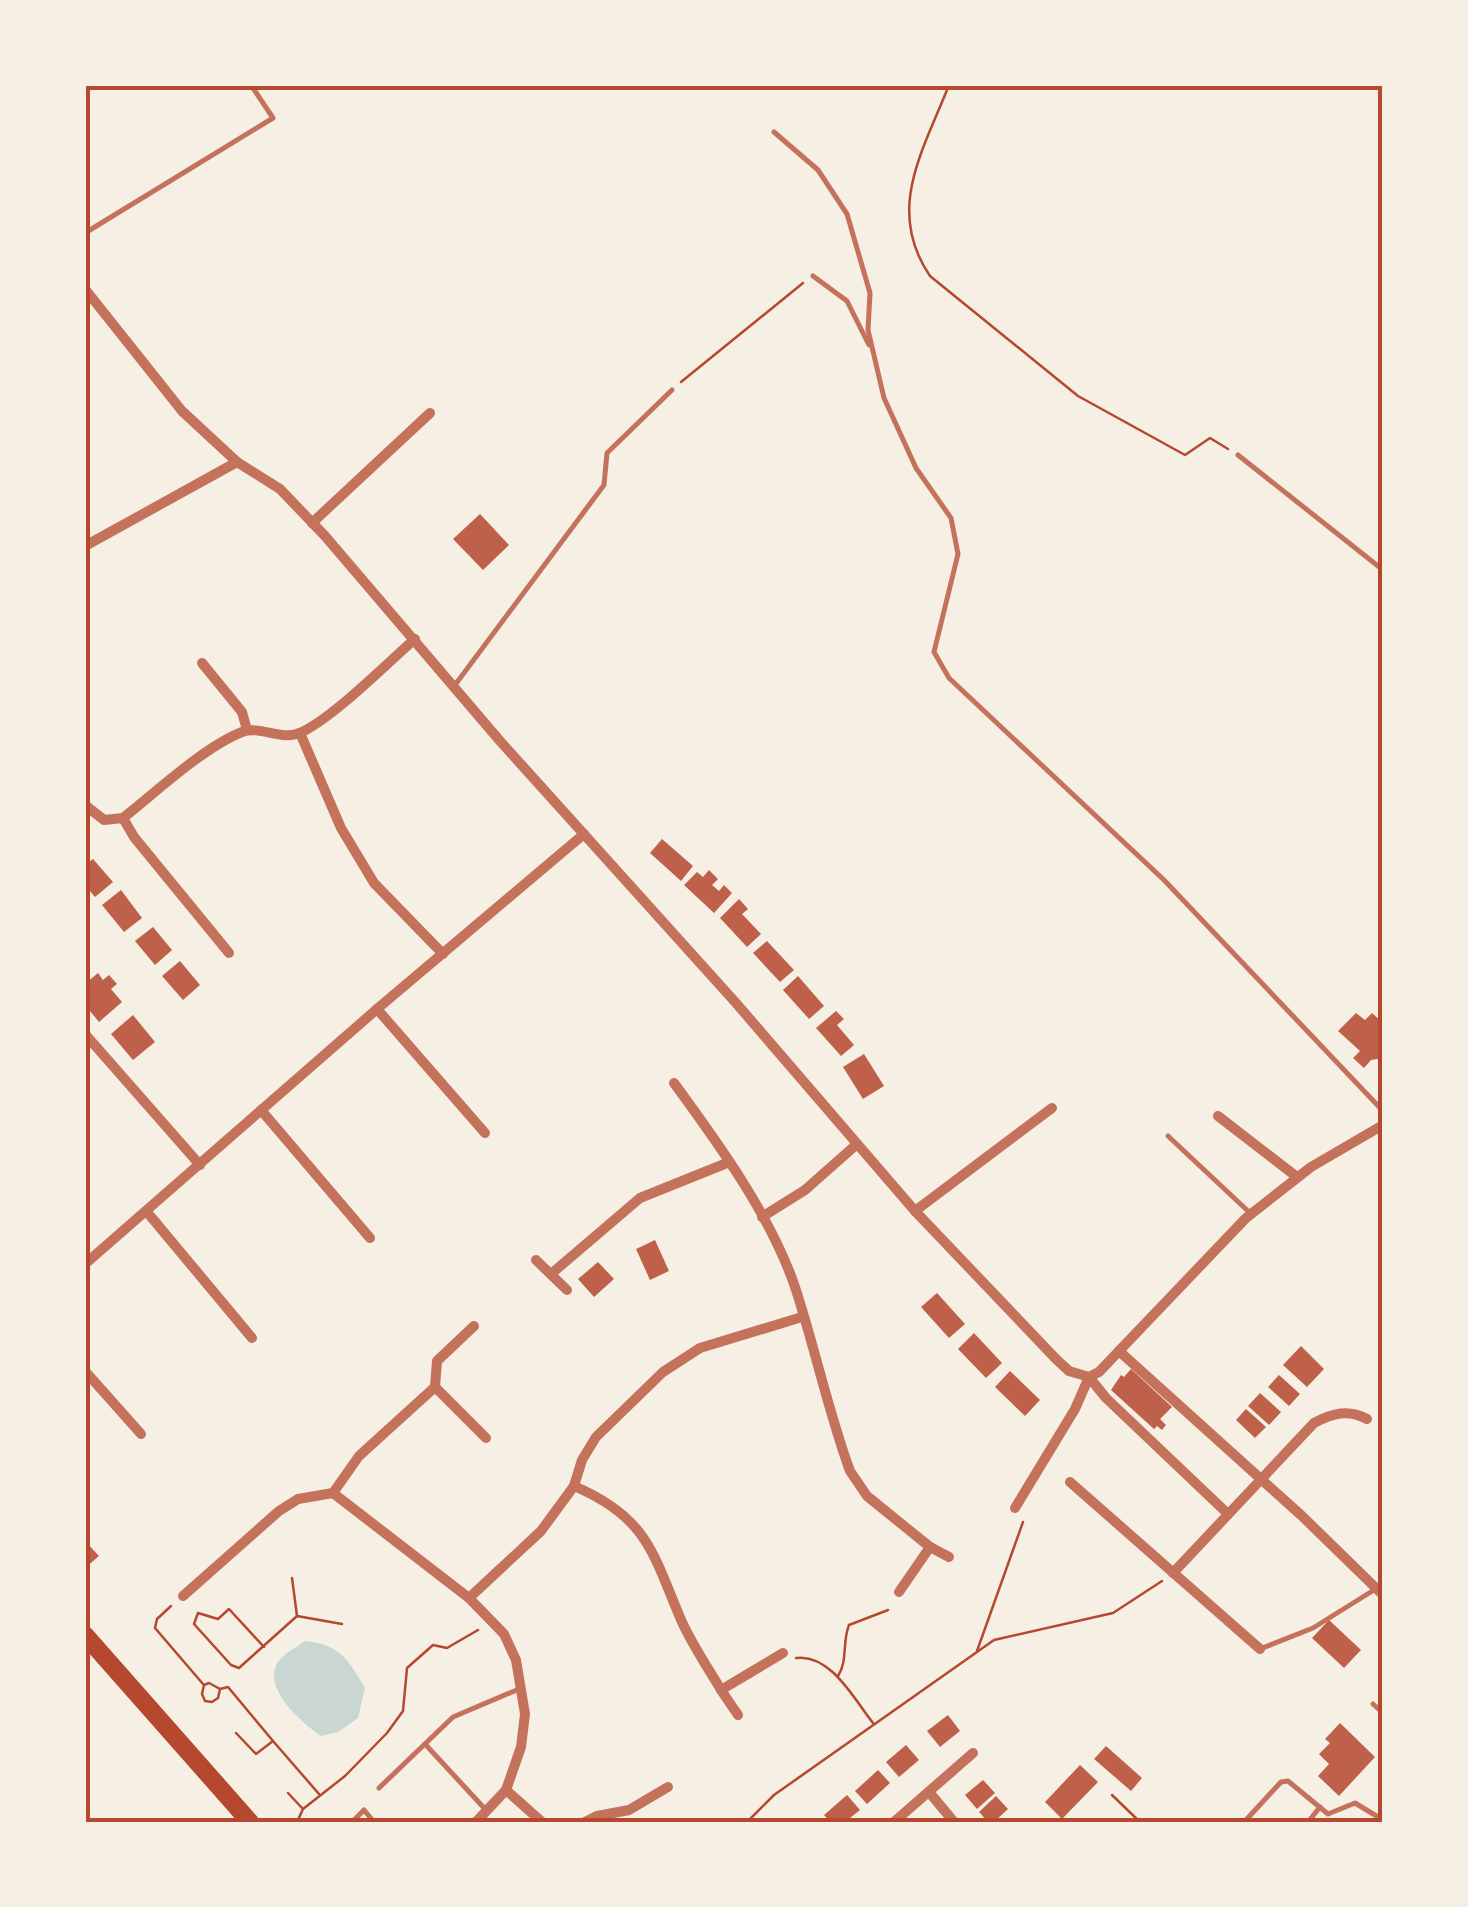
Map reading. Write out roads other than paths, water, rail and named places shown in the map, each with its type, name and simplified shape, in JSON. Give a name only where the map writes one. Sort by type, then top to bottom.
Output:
[{"type":"main road","points":[[85,1635],[250,1822]]},
{"type":"street","points":[[85,289],[182,411],[237,462],[280,490],[416,638],[916,1211],[1056,1360],[1069,1372],[1088,1377],[1228,1514]]},
{"type":"street","points":[[312,523],[430,413]]},
{"type":"street","points":[[85,546],[237,462]]},
{"type":"street","points":[[85,805],[104,820],[123,818],[223,741],[248,730],[282,737],[300,733],[416,638]]},
{"type":"street","points":[[202,663],[242,712],[248,730]]},
{"type":"street","points":[[300,733],[341,828],[374,883],[442,954]]},
{"type":"street","points":[[123,818],[134,837],[229,953]]},
{"type":"street","points":[[85,1264],[376,1009],[584,834]]},
{"type":"street","points":[[376,1009],[484,1133]]},
{"type":"street","points":[[85,1034],[200,1166]]},
{"type":"street","points":[[674,1083],[762,1216],[794,1287],[850,1471],[867,1496],[930,1547],[949,1557]]},
{"type":"street","points":[[916,1211],[1052,1108]]},
{"type":"street","points":[[261,1110],[370,1238]]},
{"type":"street","points":[[1218,1116],[1297,1177]]},
{"type":"street","points":[[1015,1508],[1075,1409],[1088,1377],[1099,1372],[1119,1352],[1251,1214],[1297,1177],[1383,1125]]},
{"type":"street","points":[[762,1216],[805,1190],[857,1144]]},
{"type":"street","points":[[551,1274],[640,1198],[727,1163]]},
{"type":"street","points":[[146,1212],[252,1338]]},
{"type":"street","points":[[536,1260],[568,1290]]},
{"type":"street","points":[[469,1598],[541,1531],[574,1486],[582,1460],[596,1437],[678,1360],[726,1338],[802,1317]]},
{"type":"street","points":[[183,1596],[279,1511],[298,1499],[333,1493],[359,1456],[435,1387],[440,1356],[474,1326]]},
{"type":"street","points":[[1119,1352],[1380,1592]]},
{"type":"street","points":[[85,1371],[140,1434]]},
{"type":"street","points":[[435,1387],[486,1438]]},
{"type":"street","points":[[1174,1573],[1314,1423],[1334,1414],[1355,1412],[1367,1420]]},
{"type":"street","points":[[1070,1482],[1260,1648]]},
{"type":"street","points":[[574,1486],[611,1507],[644,1537],[660,1564],[682,1622],[738,1715]]},
{"type":"street","points":[[333,1493],[469,1598],[504,1634],[516,1660],[525,1714],[520,1747],[506,1790],[476,1822]]},
{"type":"street","points":[[898,1592],[930,1547]]},
{"type":"street","points":[[722,1690],[782,1659]]},
{"type":"street","points":[[894,1822],[973,1753]]},
{"type":"street","points":[[585,1822],[629,1810],[668,1787]]},
{"type":"street","points":[[506,1790],[542,1822]]},
{"type":"street","points":[[929,1792],[954,1822]]},
{"type":"lane","points":[[85,233],[273,118],[251,85]]},
{"type":"lane","points":[[774,132],[818,170],[847,214],[870,293],[868,330],[884,398],[901,440],[951,518],[958,554],[934,652],[950,678],[1164,880],[1383,1111]]},
{"type":"lane","points":[[813,276],[846,301],[873,352]]},
{"type":"lane","points":[[455,685],[604,485],[607,453],[672,390]]},
{"type":"lane","points":[[1238,455],[1383,570]]},
{"type":"lane","points":[[1168,1136],[1251,1214]]},
{"type":"lane","points":[[1260,1648],[1314,1628],[1380,1592]]},
{"type":"lane","points":[[379,1788],[453,1717],[522,1688]]},
{"type":"lane","points":[[1373,1704],[1383,1713]]},
{"type":"lane","points":[[425,1744],[487,1812]]},
{"type":"lane","points":[[1245,1821],[1281,1782],[1288,1781],[1328,1814],[1355,1803],[1383,1820]]},
{"type":"lane","points":[[1308,1822],[1320,1808]]},
{"type":"lane","points":[[354,1820],[364,1810],[374,1822]]}]
